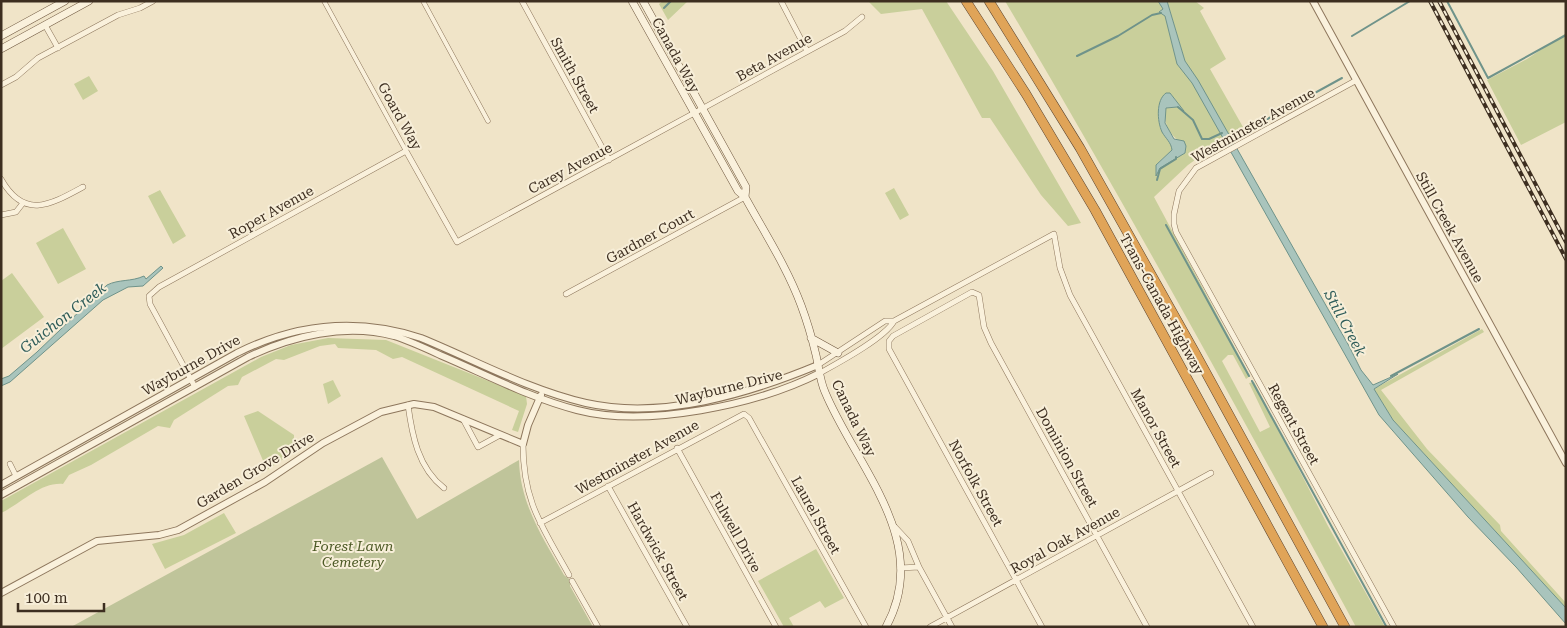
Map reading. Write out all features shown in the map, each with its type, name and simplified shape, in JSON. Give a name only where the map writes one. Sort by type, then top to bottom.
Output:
[{"type":"highway","name":"Trans-Canada Highway","points":[[965,1],[1026,94],[1095,210],[1324,627]]},
{"type":"highway","name":"Trans-Canada Highway","points":[[989,1],[1080,148],[1194,350],[1344,627]]},
{"type":"main road","points":[[1,36],[65,1]]},
{"type":"main road","points":[[1,49],[89,1]]},
{"type":"main road","name":"Canada Way","points":[[632,1],[738,191],[745,197],[792,284],[811,338],[826,394],[895,527],[900,568],[898,591],[886,627]]},
{"type":"main road","name":"Canada Way","points":[[643,1],[746,187],[745,197]]},
{"type":"main road","points":[[811,338],[838,353]]},
{"type":"street","points":[[1,85],[16,77],[38,58],[118,15],[140,8],[153,1]]},
{"type":"street","name":"Goard Way","points":[[324,1],[457,242]]},
{"type":"street","points":[[422,1],[488,121]]},
{"type":"street","name":"Smith Street","points":[[522,1],[609,160]]},
{"type":"street","points":[[781,1],[807,51]]},
{"type":"street","name":"Still Creek Avenue","points":[[1313,1],[1355,81],[1566,464]]},
{"type":"street","name":"Beta Avenue","points":[[694,113],[853,26],[862,17]]},
{"type":"street","points":[[45,25],[58,48]]},
{"type":"street","name":"Westminster Avenue","points":[[1176,232],[1174,214],[1183,183],[1196,168],[1355,81]]},
{"type":"street","name":"Carey Avenue","points":[[457,242],[694,113]]},
{"type":"street","name":"Roper Avenue","points":[[191,379],[150,304],[149,296],[159,287],[406,151]]},
{"type":"street","points":[[1,179],[11,194],[23,203],[47,205],[83,187]]},
{"type":"street","name":"Gardner Court","points":[[566,294],[745,197]]},
{"type":"street","points":[[1,215],[16,212],[23,203]]},
{"type":"street","name":"Regent Street","points":[[1176,232],[1394,627]]},
{"type":"street","name":"Wayburne Drive","points":[[1,485],[262,341],[299,329],[326,325],[361,324],[407,337],[544,391],[599,405],[642,409],[661,407],[725,395],[788,376],[818,364],[886,321],[894,321],[1054,234]]},
{"type":"street","name":"Manor Street","points":[[1054,234],[1060,268],[1070,295],[1253,627]]},
{"type":"street","name":"Dominion Street","points":[[890,351],[890,339],[903,329],[970,292],[979,294],[988,336],[1147,627]]},
{"type":"street","name":"Wayburne Drive","points":[[1,495],[264,350],[298,338],[329,332],[357,332],[407,337],[539,398],[577,410],[609,416],[640,418],[675,414],[732,402],[778,389],[820,373],[879,336],[890,328],[894,321]]},
{"type":"street","name":"Norfolk Street","points":[[890,351],[1042,627]]},
{"type":"street","points":[[191,379],[195,387]]},
{"type":"street","points":[[544,391],[539,398],[528,425],[523,444],[526,486],[540,523],[569,575]]},
{"type":"street","points":[[408,405],[420,458],[433,480],[444,488]]},
{"type":"street","name":"Garden Grove Drive","points":[[1,593],[97,541],[159,535],[178,530],[265,482],[323,443],[381,412],[408,405],[428,405],[523,444]]},
{"type":"street","points":[[640,418],[642,409]]},
{"type":"street","name":"Westminster Avenue","points":[[540,523],[740,414],[746,414]]},
{"type":"street","name":"Laurel Street","points":[[746,414],[866,627]]},
{"type":"street","points":[[463,419],[478,447],[500,435]]},
{"type":"street","name":"Fulwell Drive","points":[[676,448],[776,627]]},
{"type":"street","points":[[10,464],[16,476]]},
{"type":"street","name":"Royal Oak Avenue","points":[[930,627],[1211,473]]},
{"type":"street","name":"Hardwick Street","points":[[608,486],[687,627]]},
{"type":"street","points":[[895,527],[908,541],[919,567],[952,627]]},
{"type":"street","points":[[900,568],[919,567]]},
{"type":"street","points":[[572,581],[598,627]]},
{"type":"green space","points":[[663,1],[688,1],[668,20],[659,4]]},
{"type":"green space","points":[[946,1],[993,71],[1081,223],[1068,226],[1041,195],[990,118],[982,118],[922,9],[881,14],[869,2]]},
{"type":"green space","points":[[1005,1],[1158,1],[1164,9],[1159,12],[1165,16],[1177,64],[1192,82],[1224,139],[1188,165],[1154,197],[1250,376],[1246,379],[1233,355],[1228,355],[1222,361],[1260,432],[1270,427],[1249,383],[1254,382],[1328,526],[1385,627],[1356,627],[1184,312]],"holes":[[[1170,93],[1183,110],[1177,107],[1166,108],[1165,120],[1172,135],[1186,146],[1185,153],[1159,168],[1156,175],[1156,165],[1172,150],[1171,144],[1160,128],[1158,108]]]},
{"type":"green space","points":[[1167,1],[1195,1],[1204,8],[1200,11],[1226,59],[1210,69],[1243,127],[1229,135],[1185,61]]},
{"type":"green space","points":[[1566,33],[1566,122],[1521,145],[1487,80],[1527,59]]},
{"type":"green space","points":[[89,76],[98,91],[83,100],[74,84]]},
{"type":"green space","points":[[894,188],[909,215],[900,220],[885,193]]},
{"type":"green space","points":[[160,190],[186,236],[173,244],[148,196]]},
{"type":"green space","points":[[63,228],[86,269],[58,284],[36,243]]},
{"type":"green space","points":[[12,273],[44,317],[1,349],[1,281]]},
{"type":"green space","points":[[1482,329],[1484,332],[1381,390],[1427,449],[1500,525],[1501,531],[1566,603],[1566,608],[1393,420],[1374,389]]},
{"type":"green space","points":[[328,338],[386,340],[526,396],[527,404],[518,432],[512,430],[519,411],[402,357],[393,359],[376,350],[338,348],[335,344],[320,346],[284,360],[276,359],[242,377],[238,385],[228,386],[174,420],[170,428],[158,426],[91,465],[69,475],[63,484],[46,486],[1,513],[1,501],[261,357],[291,345]]},
{"type":"green space","points":[[333,380],[341,396],[328,404],[323,384]]},
{"type":"green space","points":[[258,411],[294,435],[294,452],[267,470],[244,416]]},
{"type":"green space","name":"Forest Lawn Cemetery","points":[[382,457],[417,519],[519,460],[520,476],[534,520],[564,575],[570,580],[570,586],[593,627],[71,627]]},
{"type":"green space","points":[[224,513],[236,533],[165,569],[152,544],[184,535]]},
{"type":"green space","points":[[816,549],[844,598],[825,608],[820,601],[789,618],[794,627],[784,627],[758,581]]},
{"type":"water","points":[[1158,1],[1167,1],[1185,61],[1198,80],[1361,370],[1373,385],[1398,374],[1374,389],[1393,420],[1566,608],[1566,624],[1516,567],[1468,517],[1379,415],[1192,83],[1177,64],[1165,16],[1159,12],[1163,9]]},
{"type":"water","points":[[1166,93],[1170,93],[1184,111],[1177,107],[1166,108],[1165,123],[1174,139],[1184,141],[1186,146],[1185,153],[1160,168],[1156,176],[1156,165],[1172,150],[1162,132],[1158,117],[1160,100]]},
{"type":"water","name":"Guichon Creek","points":[[161,266],[163,268],[143,286],[128,287],[103,300],[10,382],[1,386],[1,379],[9,376],[37,352],[107,285],[144,276],[146,279]]},
{"type":"waterway","name":"Guichon Creek","points":[[664,8],[671,1]]},
{"type":"waterway","points":[[1352,36],[1410,1]]},
{"type":"waterway","points":[[1447,1],[1488,78],[1566,35]]},
{"type":"waterway","points":[[1077,56],[1118,36],[1152,15],[1161,13]]},
{"type":"waterway","points":[[1229,137],[1262,122],[1342,78]]},
{"type":"waterway","points":[[1178,107],[1193,120],[1202,139],[1209,139],[1222,133]]},
{"type":"waterway","points":[[1157,180],[1160,169],[1176,159],[1176,157]]},
{"type":"waterway","points":[[1166,225],[1249,376]]},
{"type":"waterway","points":[[1391,376],[1479,329]]},
{"type":"waterway","points":[[1252,381],[1386,626]]},
{"type":"railway","points":[[1430,1],[1566,259]]},
{"type":"railway","points":[[1439,1],[1566,242]]},
{"type":"water label","name":"Still Creek","points":[[1345,323]]}]
